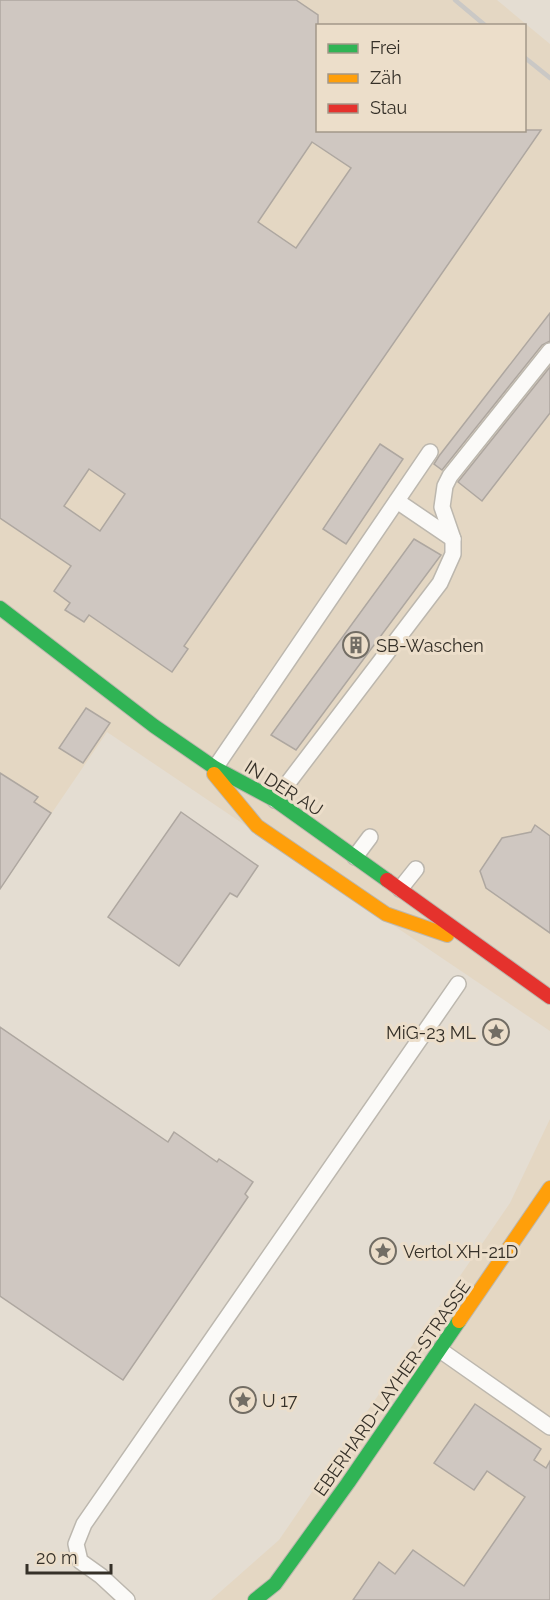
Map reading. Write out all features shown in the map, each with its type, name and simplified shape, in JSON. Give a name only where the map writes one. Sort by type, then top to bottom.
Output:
[{"type":"street","name":"IN DER AU","points":[[0,608],[154,726],[215,768],[275,801],[550,997]]},
{"type":"street","points":[[200,758],[257,826],[386,914],[477,946]]},
{"type":"street","name":"EBERHARD-LAYHER-STRASSE","points":[[255,1600],[275,1584],[440,1350],[550,1188]]},
{"type":"lane","points":[[275,801],[440,583],[453,554],[453,539],[442,507],[445,486],[450,476],[550,351]]},
{"type":"lane","points":[[215,768],[430,452]]},
{"type":"lane","points":[[397,501],[453,539]]},
{"type":"lane","points":[[355,856],[370,837]]},
{"type":"lane","points":[[400,889],[416,869]]},
{"type":"lane","points":[[127,1600],[101,1576],[80,1561],[76,1544],[84,1524],[458,984]]},
{"type":"lane","points":[[440,1350],[550,1427]]},
{"type":"shaded area","points":[[0,0],[497,0],[526,24],[316,24],[316,132],[526,132],[526,24],[550,44],[550,1031],[107,732],[0,889]]},
{"type":"shaded area","points":[[550,1119],[550,1600],[211,1600],[279,1540],[510,1203]]},
{"type":"building","points":[[0,0],[296,0],[318,15],[318,24],[316,24],[316,132],[526,132],[526,130],[541,130],[184,646],[188,649],[172,672],[89,615],[84,622],[65,610],[70,603],[54,591],[71,566],[0,518]],"holes":[[[312,142],[351,168],[296,248],[258,222]],[[89,469],[125,494],[100,531],[64,506]]]},
{"type":"building","points":[[550,313],[550,341],[542,345],[442,470],[434,464],[439,456]]},
{"type":"building","points":[[550,367],[550,413],[482,501],[458,482]]},
{"type":"building","points":[[380,444],[403,459],[346,544],[323,529]]},
{"type":"building","name":"SB-Waschen","points":[[414,539],[441,555],[296,750],[271,735]]},
{"type":"building","points":[[86,708],[110,723],[83,763],[59,748]]},
{"type":"building","points":[[0,773],[38,797],[34,802],[51,813],[0,889]]},
{"type":"building","points":[[181,812],[258,866],[237,897],[230,893],[179,966],[108,917]]},
{"type":"building","points":[[535,825],[550,836],[550,933],[486,888],[480,871],[502,838],[531,832]]},
{"type":"building","points":[[0,1027],[168,1142],[174,1132],[217,1162],[219,1159],[253,1182],[245,1194],[248,1197],[123,1380],[0,1296]]},
{"type":"building","points":[[475,1404],[541,1449],[534,1460],[546,1468],[550,1461],[550,1600],[353,1600],[379,1562],[395,1574],[413,1550],[464,1586],[525,1497],[487,1471],[474,1490],[434,1463]]},
{"type":"railway","points":[[455,0],[484,24]]},
{"type":"railway","points":[[526,59],[550,78]]},
{"type":"traffic: fast","points":[[0,608],[154,726],[215,768],[275,800],[387,880]]},
{"type":"traffic: fast","points":[[255,1600],[275,1584],[348,1483],[459,1321]]},
{"type":"traffic: slow","points":[[214,774],[257,826],[386,914],[447,935]]},
{"type":"traffic: slow","points":[[459,1321],[550,1188]]},
{"type":"traffic: jam","points":[[387,880],[550,997]]},
{"type":"place","name":"SB-Waschen","points":[[356,645]]},
{"type":"place","name":"MiG-23 ML","points":[[496,1032]]},
{"type":"place","name":"Vertol XH-21D","points":[[383,1251]]},
{"type":"place","name":"U 17","points":[[243,1400]]}]
